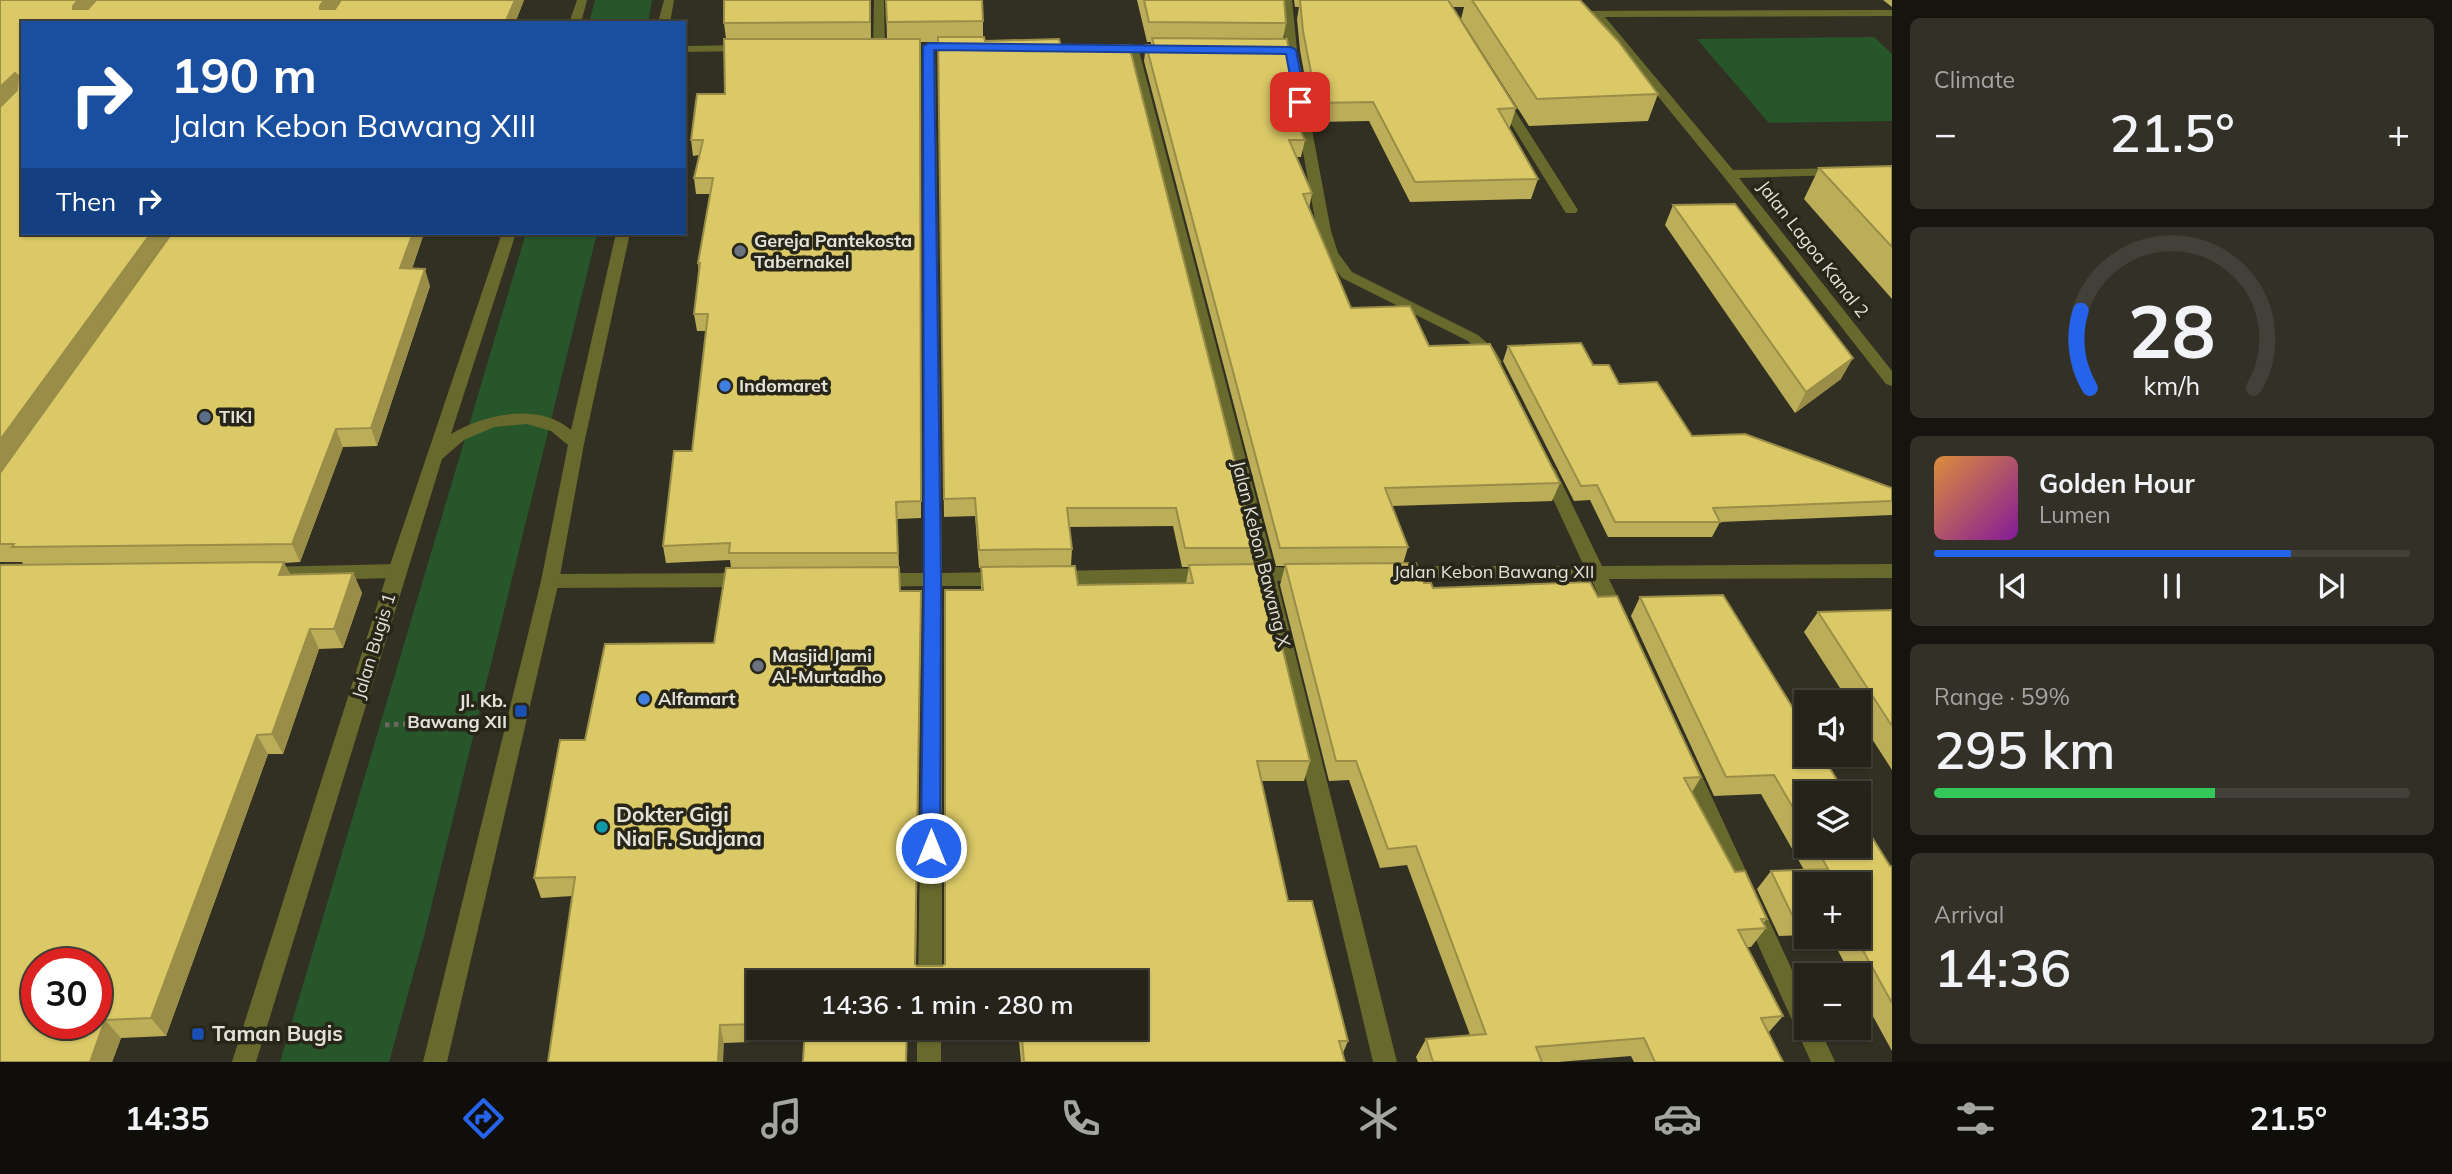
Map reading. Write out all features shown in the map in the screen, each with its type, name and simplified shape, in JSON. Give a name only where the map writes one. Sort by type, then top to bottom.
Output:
[{"type":"street","points":[[576,21],[582,0]]},
{"type":"street","points":[[664,21],[669,0]]},
{"type":"street","points":[[865,47],[885,47],[879,0]]},
{"type":"street","points":[[1287,0],[1294,13],[1284,50],[1331,254],[1347,275],[1473,338],[1489,352],[1502,377]]},
{"type":"street","points":[[1621,0],[1631,14]]},
{"type":"street","points":[[1557,14],[1892,13]]},
{"type":"street","name":"Jalan Lagoa Kanal 2","points":[[1596,14],[1729,174],[1892,381]]},
{"type":"street","points":[[930,970],[933,580],[923,46],[942,46]]},
{"type":"street","points":[[1119,47],[1145,47]]},
{"type":"street","name":"Jalan Kebon Bawang X","points":[[1132,47],[1266,574],[1385,1062]]},
{"type":"street","points":[[686,49],[768,48]]},
{"type":"street","points":[[1491,83],[1571,210]]},
{"type":"street","name":"Jalan Lagoa Kanal 2","points":[[1729,174],[1854,171]]},
{"type":"street","name":"Jalan Bugis 1","points":[[244,1062],[397,571],[508,235]]},
{"type":"street","points":[[435,1062],[550,581],[576,444],[623,235]]},
{"type":"street","points":[[435,458],[458,436],[491,422],[527,419],[557,426],[576,444]]},
{"type":"street","points":[[1539,453],[1598,571],[1628,639]]},
{"type":"street","points":[[244,573],[397,571]]},
{"type":"street","name":"Jalan Kebon Bawang XII","points":[[1376,573],[1892,571]]},
{"type":"street","points":[[863,580],[1321,573]]},
{"type":"street","points":[[550,581],[766,580]]},
{"type":"street","points":[[1674,738],[1794,1000]]},
{"type":"street","points":[[929,1040],[929,1062]]},
{"type":"street","points":[[1813,1040],[1823,1062]]},
{"type":"path","points":[[386,725],[473,721]]},
{"type":"green space","points":[[595,0],[652,0],[648,21],[590,21]]},
{"type":"green space","points":[[1874,37],[1892,54],[1892,121],[1769,123],[1697,39]]},
{"type":"green space","points":[[525,235],[597,235],[424,936],[389,1062],[280,1062]]},
{"type":"building","points":[[0,0],[78,0],[73,9],[88,9],[96,0],[324,0],[320,9],[335,9],[341,0],[515,0],[506,21],[21,21],[21,235],[150,235],[0,440],[0,107],[17,90],[18,76],[15,73],[0,87]]},
{"type":"building","points":[[724,0],[870,0],[870,22],[724,23]]},
{"type":"building","points":[[886,0],[982,0],[983,21],[887,22]]},
{"type":"building","points":[[1144,0],[1284,0],[1286,23],[1149,22]]},
{"type":"building","points":[[1300,0],[1448,0],[1516,108],[1498,109],[1538,179],[1415,182],[1373,102],[1317,103]]},
{"type":"building","points":[[1472,0],[1580,0],[1618,41],[1658,94],[1537,99]]},
{"type":"building","points":[[938,37],[984,37],[985,41],[1059,39],[1061,46],[1129,45],[1257,548],[1185,548],[1176,508],[1067,508],[1072,549],[979,550],[975,498],[944,499]]},
{"type":"building","points":[[1152,38],[1287,39],[1299,106],[1290,106],[1305,140],[1289,140],[1312,193],[1303,194],[1351,308],[1410,306],[1429,346],[1490,344],[1560,483],[1385,488],[1408,547],[1280,548],[1146,45],[1154,45]]},
{"type":"building","points":[[724,39],[920,39],[921,501],[896,502],[898,553],[729,553],[730,543],[663,546],[674,451],[692,451],[708,314],[694,314],[698,263],[713,178],[694,178],[703,140],[691,140],[697,94],[725,94]]},
{"type":"building","points":[[1892,166],[1892,247],[1819,168]]},
{"type":"building","points":[[1735,204],[1853,358],[1806,392],[1673,205]]},
{"type":"building","points":[[171,235],[412,235],[400,268],[425,269],[371,428],[336,429],[292,544],[12,547],[14,544],[0,544],[0,473]]},
{"type":"building","points":[[1581,343],[1593,365],[1609,365],[1619,384],[1657,382],[1692,436],[1745,434],[1892,488],[1892,501],[1713,508],[1720,522],[1615,522],[1597,485],[1581,486],[1508,346]]},
{"type":"building","points":[[284,562],[279,575],[353,573],[334,629],[310,629],[272,734],[257,735],[151,1018],[112,1020],[112,948],[21,948],[21,1039],[98,1039],[90,1062],[0,1062],[0,565]]},
{"type":"building","points":[[1416,563],[1424,583],[1431,583],[1433,588],[1590,582],[1598,597],[1617,596],[1701,777],[1684,778],[1735,872],[1745,871],[1767,919],[1761,919],[1766,928],[1738,930],[1783,1016],[1761,1018],[1783,1062],[1655,1062],[1644,1038],[1536,1047],[1542,1062],[1433,1062],[1426,1039],[1486,1034],[1416,846],[1388,849],[1356,761],[1336,761],[1285,564]]},
{"type":"building","points":[[1262,564],[1310,761],[1257,761],[1288,901],[1312,901],[1348,1041],[1339,1041],[1345,1062],[1024,1062],[1022,1040],[1148,1040],[1148,970],[746,970],[746,1024],[720,1025],[718,1062],[548,1062],[575,877],[534,878],[560,740],[585,740],[605,644],[714,643],[726,568],[899,567],[900,591],[921,591],[915,964],[942,966],[945,964],[945,590],[983,590],[981,567],[1075,566],[1078,585],[1193,583],[1189,565]]},
{"type":"building","points":[[1723,595],[1794,710],[1794,767],[1829,767],[1838,781],[1794,781],[1794,809],[1774,775],[1726,777],[1640,597]]},
{"type":"building","points":[[1892,610],[1892,726],[1871,690],[1818,612]]},
{"type":"building","points":[[1871,836],[1892,866],[1892,1003],[1862,949],[1871,949],[1871,872],[1794,872],[1794,919],[1771,871],[1828,869],[1822,858],[1871,858]]},
{"type":"building","points":[[804,1040],[907,1040],[906,1062],[803,1062]]},
{"type":"place","name":"Gereja Pantekosta Tabernakel","points":[[740,251]]},
{"type":"place","name":"Indomaret","points":[[725,386]]},
{"type":"place","name":"TIKI","points":[[205,417]]},
{"type":"place","name":"Masjid Jami Al-Murtadho","points":[[758,666]]},
{"type":"place","name":"Alfamart","points":[[644,699]]},
{"type":"place","name":"Jl. Kb. Bawang XII","points":[[521,711]]},
{"type":"place","name":"Dokter Gigi Nia F. Sudjana","points":[[602,827]]},
{"type":"place","name":"Taman Bugis","points":[[198,1034]]},
{"type":"route","points":[[931,848],[933,580],[929,46],[1291,50],[1300,102]]}]
